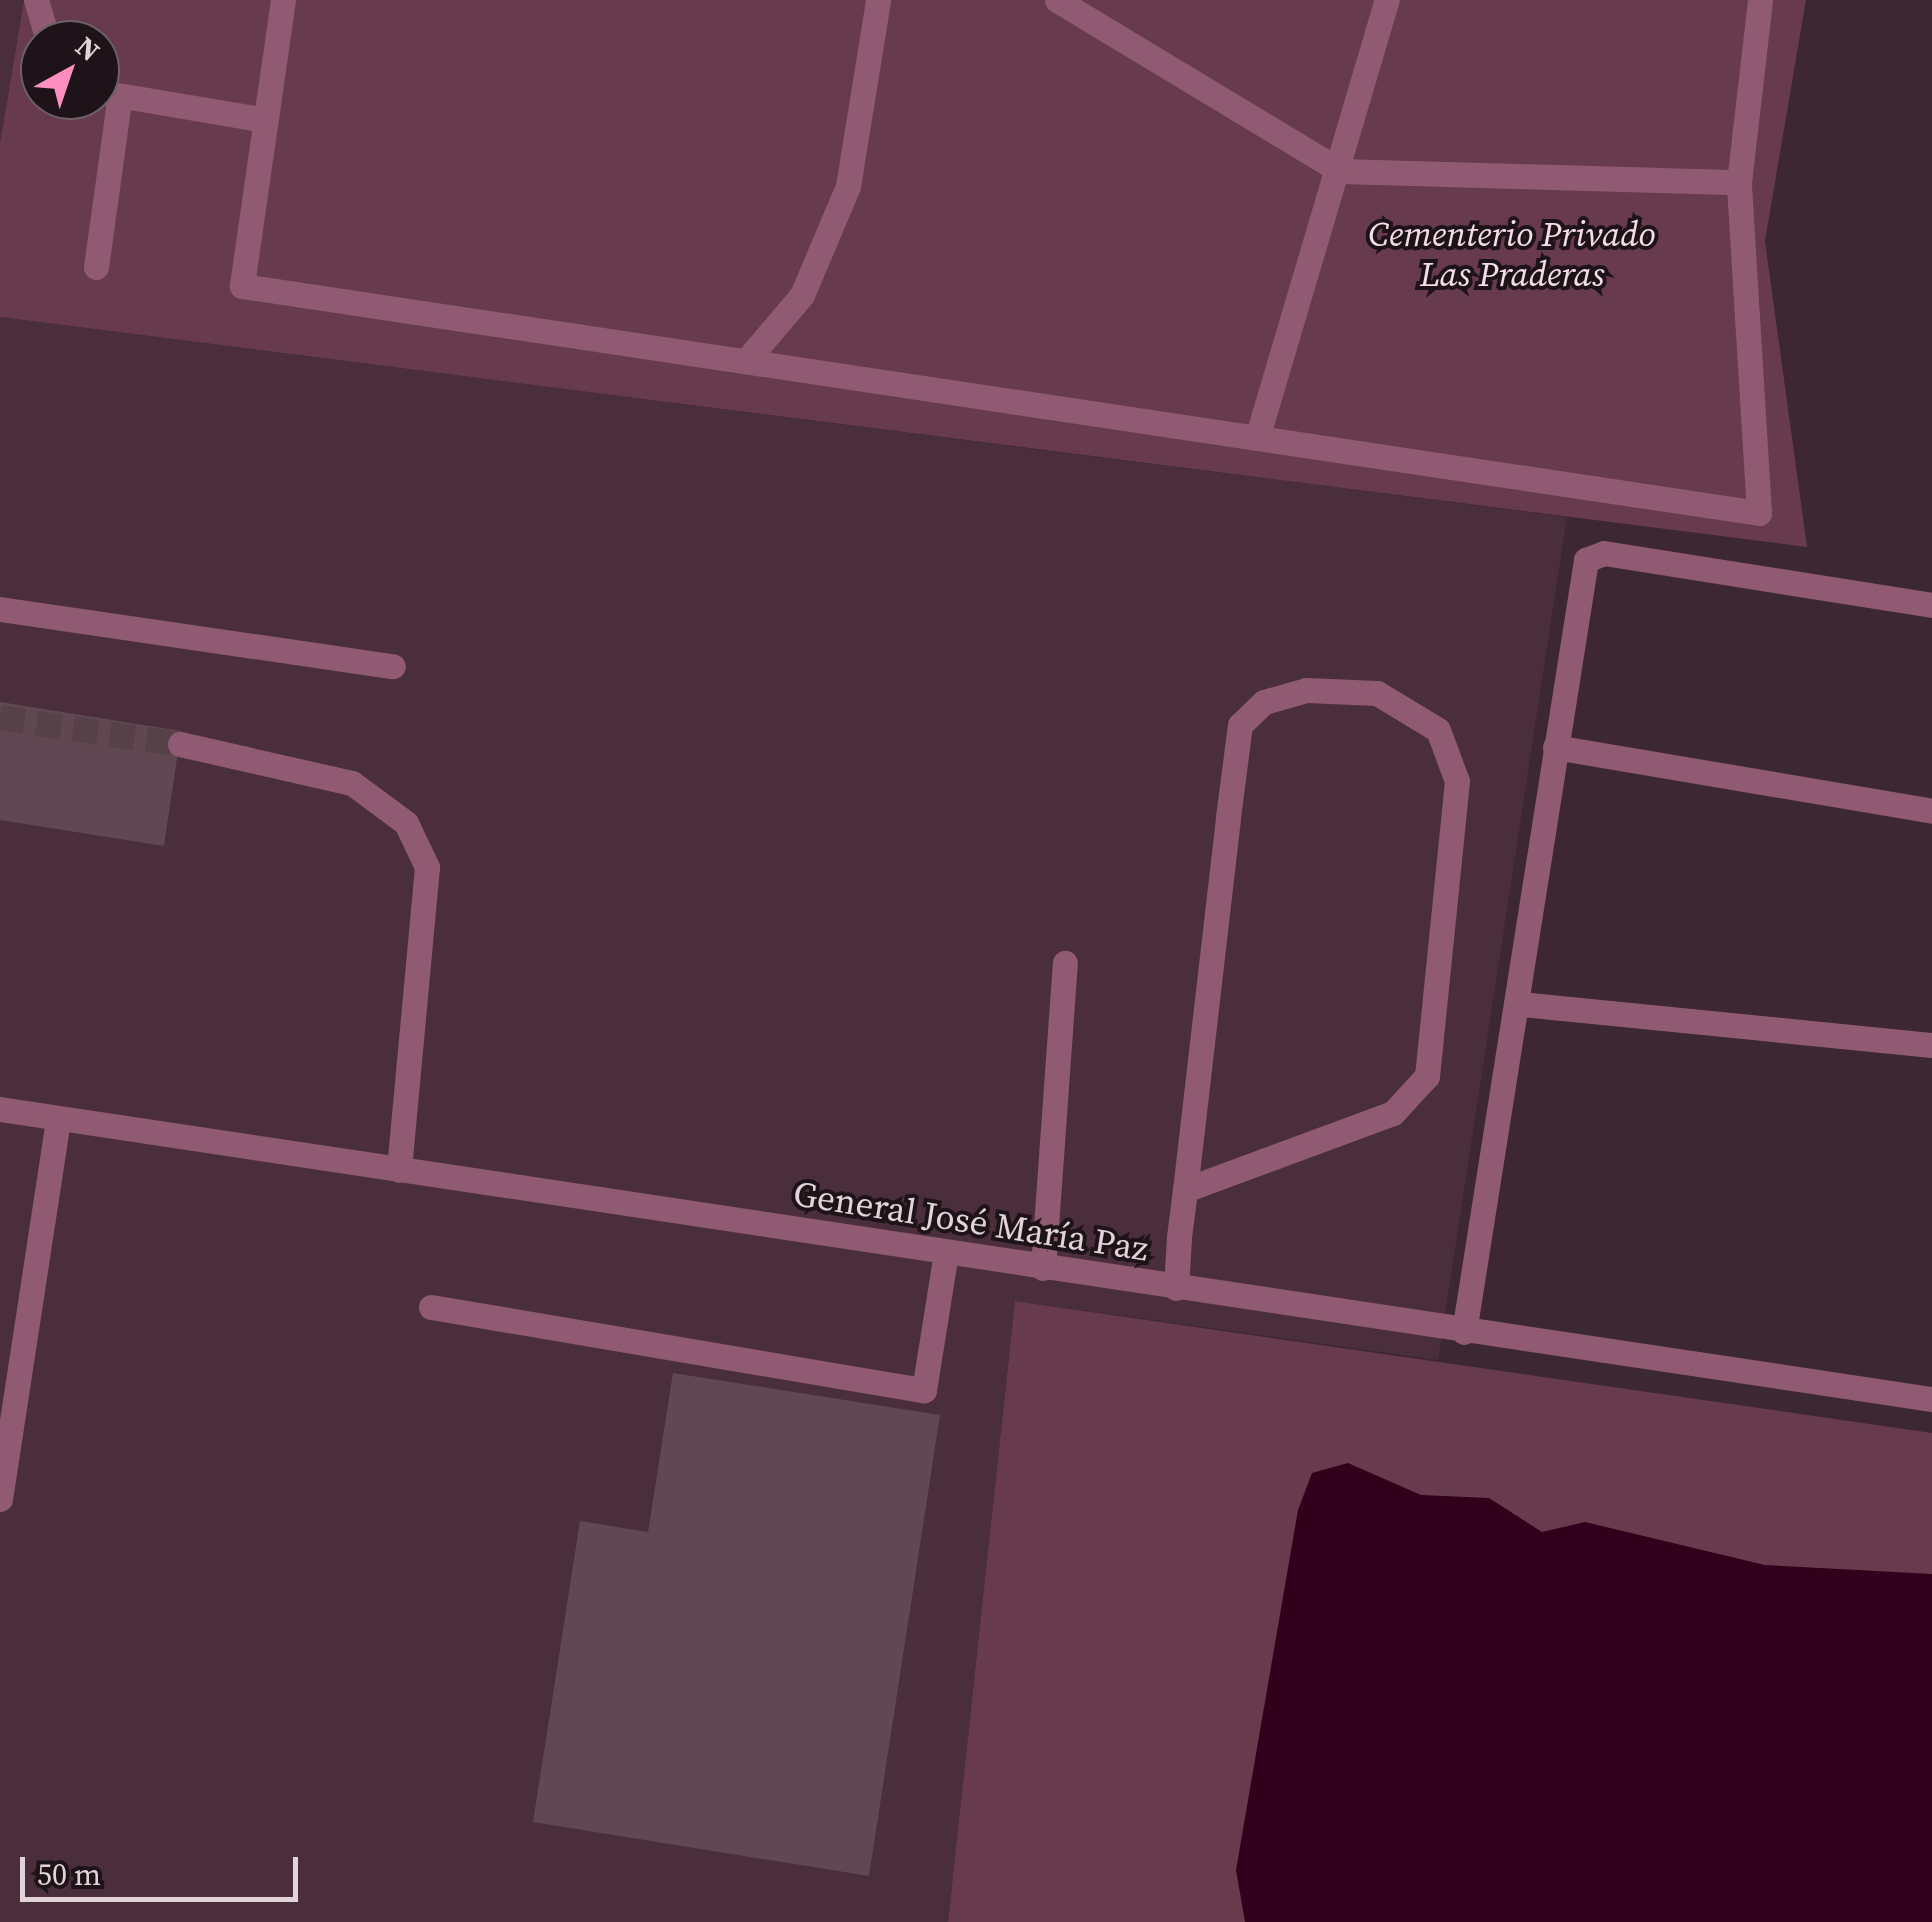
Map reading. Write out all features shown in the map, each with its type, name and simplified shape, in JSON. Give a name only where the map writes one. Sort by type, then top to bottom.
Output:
[{"type":"street","points":[[283,0],[242,286],[1759,512],[1739,182],[1760,0]]},
{"type":"street","points":[[746,361],[802,295],[848,186],[878,0]]},
{"type":"street","points":[[1057,0],[1340,171],[1739,182]]},
{"type":"street","points":[[1257,438],[1340,171],[1387,0]]},
{"type":"street","points":[[120,98],[266,120]]},
{"type":"street","points":[[96,267],[108,120]]},
{"type":"street","points":[[1464,1332],[1521,1004],[1586,560],[1604,553],[1932,605]]},
{"type":"street","points":[[0,609],[393,666]]},
{"type":"street","points":[[1176,1288],[1184,1190],[1240,725],[1264,702],[1306,690],[1377,693],[1438,730],[1456,781],[1426,1076],[1393,1112],[1184,1190]]},
{"type":"street","points":[[180,744],[352,783],[406,823],[427,867],[399,1170]]},
{"type":"street","points":[[1556,747],[1932,812]]},
{"type":"street","points":[[1043,1268],[1065,963]]},
{"type":"street","points":[[1521,1004],[1932,1045]]},
{"type":"street","name":"General José María Paz","points":[[0,1109],[1464,1332],[1932,1399]]},
{"type":"street","points":[[0,1499],[58,1118]]},
{"type":"street","points":[[431,1307],[924,1390],[946,1253]]},
{"type":"shaded area","points":[[0,0],[24,0],[20,20],[0,143]]},
{"type":"shaded area","points":[[0,317],[1567,517],[1438,1360],[1015,1301],[948,1922],[0,1922]]},
{"type":"shaded area","points":[[1348,1463],[1421,1495],[1489,1498],[1542,1532],[1585,1522],[1765,1565],[1932,1574],[1932,1922],[1245,1922],[1236,1870],[1298,1510],[1312,1473]]},
{"type":"green space","name":"Cementerio Privado Las Praderas","points":[[24,0],[1806,0],[1765,241],[1807,547],[0,317],[0,143],[20,24],[20,120],[120,120],[120,20],[21,20]]},
{"type":"green space","points":[[1015,1301],[1932,1433],[1932,1922],[948,1922]]},
{"type":"building","points":[[0,702],[181,731],[164,846],[0,820]]},
{"type":"building","points":[[673,1373],[940,1415],[869,1876],[533,1822],[580,1521],[648,1532]]},
{"type":"tunnel","points":[[0,717],[180,744]]}]
